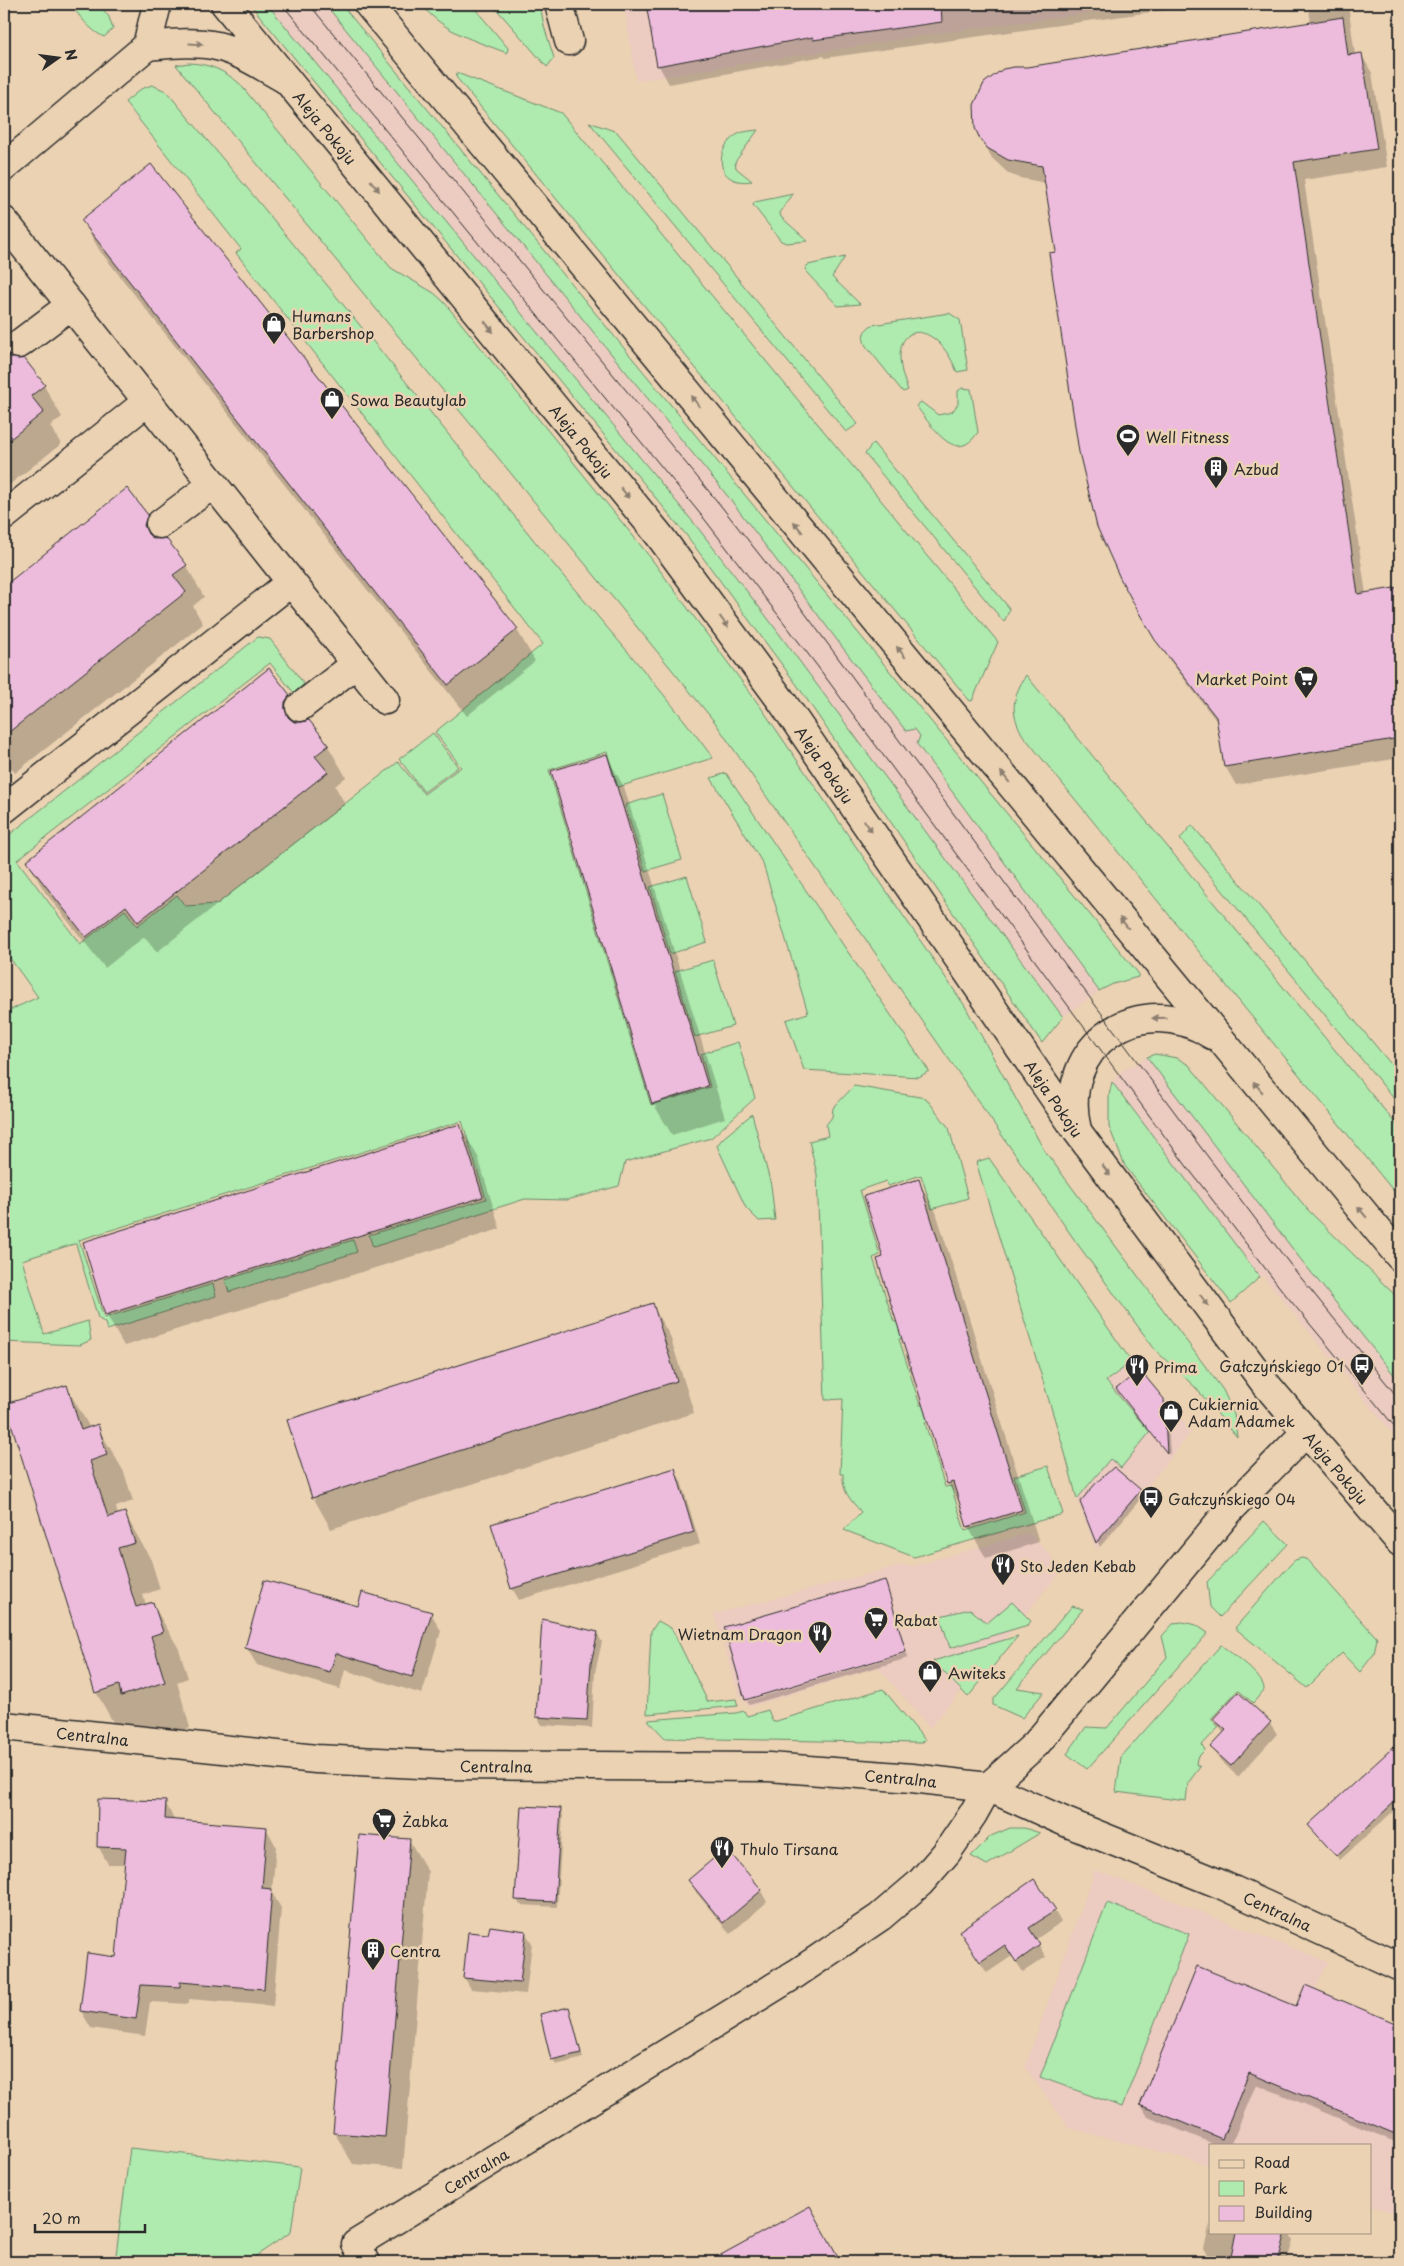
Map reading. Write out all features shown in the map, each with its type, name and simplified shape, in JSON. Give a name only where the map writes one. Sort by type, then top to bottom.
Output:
[{"type":"street","points":[[147,46],[157,4]]},
{"type":"street","name":"Aleja Pokoju","points":[[225,4],[659,535],[783,703],[1077,1131],[1264,1382],[1400,1542]]},
{"type":"street","points":[[368,4],[1400,1257]]},
{"type":"street","points":[[558,4],[569,41]]},
{"type":"street","points":[[4,167],[147,46],[184,43],[219,47],[252,60],[288,81]]},
{"type":"street","points":[[4,221],[385,700]]},
{"type":"street","points":[[19,344],[71,305]]},
{"type":"street","points":[[4,516],[148,402]]},
{"type":"street","points":[[160,524],[213,484]]},
{"type":"street","points":[[4,808],[291,582]]},
{"type":"street","points":[[300,707],[356,664]]},
{"type":"street","points":[[1077,1131],[1072,1100],[1075,1084],[1096,1042],[1113,1030],[1133,1022],[1166,1018],[1190,1024],[1220,1040]]},
{"type":"street","name":"Centralna","points":[[366,2262],[356,2244],[797,1973],[880,1917],[920,1883],[947,1852],[973,1814],[988,1787],[1036,1744],[1228,1512],[1306,1432]]},
{"type":"street","name":"Centralna","points":[[4,1726],[316,1760],[440,1765],[769,1767],[912,1778],[988,1787],[1068,1823],[1220,1884],[1400,1967]]},
{"type":"shaded area","points":[[267,4],[325,4],[730,499],[906,730],[915,729],[920,736],[917,745],[1099,991],[1063,1017],[766,616],[698,528]]},
{"type":"shaded area","points":[[624,4],[1157,4],[940,33],[636,81]]},
{"type":"shaded area","points":[[1147,1057],[1400,1378],[1400,1443],[1263,1276],[1260,1277],[1112,1082],[1122,1071]]},
{"type":"shaded area","points":[[1132,1362],[1192,1431],[1096,1550],[1077,1499],[1110,1459],[1121,1468],[1106,1380]]},
{"type":"shaded area","points":[[1029,1533],[1063,1569],[930,1728],[878,1667],[749,1707],[739,1694],[714,1614],[902,1565],[914,1566]]},
{"type":"shaded area","points":[[1095,1870],[1328,1962],[1315,1989],[1400,2025],[1400,2214],[1372,2207],[1372,2144],[1209,2144],[1209,2165],[1069,2128],[1025,2067]]},
{"type":"green space","points":[[70,4],[99,4],[109,17],[113,29],[104,37],[94,31]]},
{"type":"green space","points":[[250,4],[267,4],[698,528],[766,616],[1063,1017],[1042,1043],[797,685],[687,536]]},
{"type":"green space","points":[[325,4],[341,4],[1138,973],[1138,977],[1113,984],[1099,991],[917,744],[920,736],[915,729],[906,731],[730,499]]},
{"type":"green space","points":[[421,4],[471,4],[508,48],[507,53],[450,29],[430,14]]},
{"type":"green space","points":[[492,4],[540,4],[544,26],[554,58],[547,67]]},
{"type":"green space","points":[[189,63],[216,68],[239,83],[391,268],[434,293],[444,302],[650,557],[762,709],[965,1006],[1044,1150],[1223,1390],[1234,1414],[1237,1437],[1195,1387],[1156,1351],[1076,1242],[714,721],[176,65]]},
{"type":"green space","points":[[457,73],[561,113],[998,642],[972,701],[969,700],[456,77]]},
{"type":"green space","points":[[152,85],[166,91],[214,148],[545,554],[673,706],[713,758],[618,787],[607,752],[549,770],[651,1105],[710,1087],[701,1054],[738,1042],[755,1098],[711,1138],[625,1162],[619,1186],[567,1200],[525,1199],[373,1247],[369,1235],[486,1199],[462,1121],[79,1240],[104,1318],[213,1284],[216,1296],[107,1330],[105,1323],[98,1318],[76,1244],[74,1244],[22,1260],[44,1334],[88,1321],[91,1340],[80,1345],[4,1342],[4,1013],[38,997],[4,950],[4,839],[258,637],[270,639],[304,684],[294,693],[270,663],[17,860],[80,944],[125,910],[137,926],[177,895],[185,906],[217,904],[398,762],[424,794],[461,767],[435,732],[543,644],[236,253],[241,249],[125,102],[141,89]]},
{"type":"green space","points":[[589,122],[617,132],[858,424],[846,432]]},
{"type":"green space","points":[[758,130],[735,162],[736,168],[752,181],[740,181],[731,178],[725,172],[722,165],[724,148],[738,134]]},
{"type":"green space","points":[[793,194],[780,213],[781,217],[808,241],[786,243],[781,241],[753,205],[755,202]]},
{"type":"green space","points":[[845,257],[832,277],[860,304],[838,306],[807,273],[805,268],[808,265]]},
{"type":"green space","points":[[949,313],[960,320],[968,370],[957,372],[947,353],[935,340],[924,333],[913,333],[905,339],[900,350],[901,367],[908,390],[903,392],[866,346],[863,337],[865,332],[872,325]]},
{"type":"green space","points":[[962,388],[971,389],[978,432],[969,442],[961,446],[952,444],[936,432],[916,406],[921,402],[938,415],[952,412],[958,404],[958,391]]},
{"type":"green space","points":[[873,443],[1010,609],[1004,622],[865,454]]},
{"type":"green space","points":[[1026,675],[1400,1129],[1400,1199],[1022,734],[1014,711],[1014,704]]},
{"type":"green space","points":[[433,733],[458,767],[424,792],[399,759]]},
{"type":"green space","points":[[726,773],[929,1071],[919,1077],[804,1070],[786,1020],[808,1013],[763,864],[711,778]]},
{"type":"green space","points":[[662,794],[682,860],[645,871],[625,805]]},
{"type":"green space","points":[[1192,825],[1400,1075],[1400,1106],[1180,839]]},
{"type":"green space","points":[[687,876],[707,942],[670,954],[650,887]]},
{"type":"green space","points":[[713,960],[733,1026],[695,1037],[675,971]]},
{"type":"green space","points":[[1155,1054],[1177,1058],[1189,1065],[1308,1210],[1400,1300],[1400,1382],[1298,1256],[1147,1057]]},
{"type":"green space","points":[[1112,1082],[1260,1277],[1231,1303],[1125,1166],[1109,1127],[1109,1095]]},
{"type":"green space","points":[[854,1086],[926,1098],[949,1128],[968,1198],[932,1209],[921,1175],[888,1186],[886,1181],[860,1190],[880,1255],[873,1258],[894,1322],[899,1321],[905,1337],[899,1339],[920,1405],[925,1404],[930,1420],[925,1423],[945,1487],[951,1486],[965,1531],[1025,1512],[1014,1476],[1048,1466],[1063,1514],[914,1557],[844,1530],[861,1512],[848,1495],[844,1486],[843,1474],[840,1474],[843,1399],[825,1400],[817,1174],[809,1141],[828,1136],[826,1125],[832,1117],[833,1108]]},
{"type":"green space","points":[[752,1114],[771,1185],[775,1220],[759,1221],[746,1208],[717,1146],[722,1139]]},
{"type":"green space","points":[[989,1158],[1132,1362],[1106,1381],[1150,1432],[1121,1468],[1110,1459],[1077,1499],[1065,1453],[976,1162]]},
{"type":"green space","points":[[353,1240],[357,1252],[229,1292],[225,1280]]},
{"type":"green space","points":[[1264,1521],[1288,1544],[1220,1617],[1210,1607],[1207,1582]]},
{"type":"green space","points":[[1302,1558],[1308,1560],[1377,1638],[1374,1654],[1360,1672],[1342,1653],[1307,1688],[1235,1628],[1288,1567],[1295,1560]]},
{"type":"green space","points":[[1012,1602],[1031,1621],[1028,1625],[950,1648],[940,1616],[970,1609],[987,1623]]},
{"type":"green space","points":[[1072,1606],[1083,1609],[1017,1688],[1044,1692],[1022,1718],[993,1705],[993,1700]]},
{"type":"green space","points":[[658,1621],[671,1628],[708,1702],[736,1699],[738,1706],[647,1714],[651,1631]]},
{"type":"green space","points":[[1182,1622],[1196,1625],[1208,1633],[1087,1769],[1067,1754],[1086,1727],[1107,1728],[1167,1657],[1162,1636],[1174,1623]]},
{"type":"green space","points":[[1018,1636],[968,1697],[933,1661]]},
{"type":"green space","points":[[1221,1645],[1254,1672],[1263,1684],[1264,1690],[1253,1703],[1238,1690],[1211,1719],[1219,1727],[1202,1745],[1205,1750],[1197,1758],[1196,1764],[1200,1767],[1188,1783],[1186,1801],[1116,1792],[1121,1757]]},
{"type":"green space","points":[[883,1689],[925,1740],[920,1743],[665,1738],[648,1720],[744,1711],[747,1716],[768,1710],[773,1722]]},
{"type":"green space","points":[[1010,1828],[1024,1828],[1040,1833],[987,1865],[971,1856],[991,1836]]},
{"type":"green space","points":[[1107,1903],[1189,1934],[1122,2107],[1040,2077]]},
{"type":"green space","points":[[130,2148],[300,2167],[291,2232],[247,2262],[115,2262]]},
{"type":"building","points":[[646,4],[941,4],[942,22],[813,40],[813,37],[657,66]]},
{"type":"building","points":[[1343,17],[1348,55],[1362,53],[1377,149],[1294,162],[1358,594],[1400,587],[1400,738],[1224,767],[1216,717],[1155,640],[1120,578],[1097,527],[1079,452],[1049,253],[1056,252],[1042,166],[1008,160],[987,148],[975,128],[974,105],[984,83],[1003,69],[1027,67]]},
{"type":"building","points":[[151,164],[518,629],[448,685],[81,220]]},
{"type":"building","points":[[4,347],[7,354],[12,358],[24,358],[45,385],[31,396],[44,412],[4,444]]},
{"type":"building","points":[[127,488],[148,515],[144,525],[148,534],[154,539],[166,538],[187,565],[173,575],[186,592],[4,736],[4,586]]},
{"type":"building","points":[[269,668],[290,695],[285,702],[288,717],[294,722],[309,720],[329,745],[315,756],[328,772],[138,922],[126,906],[86,937],[26,861]]},
{"type":"building","points":[[607,754],[708,1086],[652,1104],[551,771]]},
{"type":"building","points":[[460,1124],[483,1197],[105,1315],[83,1242]]},
{"type":"building","points":[[919,1179],[1022,1510],[967,1527],[953,1482],[947,1484],[877,1259],[883,1257],[864,1196]]},
{"type":"building","points":[[653,1303],[677,1381],[312,1498],[287,1420]]},
{"type":"building","points":[[1140,1370],[1164,1399],[1167,1453],[1116,1389]]},
{"type":"building","points":[[67,1385],[81,1430],[98,1424],[107,1455],[90,1461],[108,1517],[125,1512],[135,1543],[118,1548],[136,1607],[153,1602],[163,1632],[151,1636],[165,1682],[121,1696],[119,1685],[95,1693],[5,1404]]},
{"type":"building","points":[[1114,1467],[1141,1490],[1096,1543],[1080,1502],[1096,1483]]},
{"type":"building","points":[[675,1468],[694,1532],[511,1589],[491,1524]]},
{"type":"building","points":[[264,1580],[358,1606],[362,1592],[432,1612],[412,1677],[336,1653],[330,1672],[245,1648]]},
{"type":"building","points":[[885,1580],[906,1652],[745,1700],[724,1627]]},
{"type":"building","points":[[542,1619],[598,1632],[591,1663],[587,1720],[536,1717]]},
{"type":"building","points":[[1238,1692],[1271,1722],[1231,1766],[1210,1747],[1226,1730],[1213,1719]]},
{"type":"building","points":[[1400,1741],[1400,1797],[1336,1856],[1308,1825]]},
{"type":"building","points":[[98,1799],[166,1801],[165,1819],[267,1827],[262,1888],[272,1889],[264,1989],[180,1982],[180,1987],[141,1985],[136,2019],[80,2011],[87,1953],[116,1957],[126,1848],[97,1847]]},
{"type":"building","points":[[521,1806],[561,1808],[555,1902],[515,1900]]},
{"type":"building","name":"Centra","points":[[359,1835],[410,1839],[385,2137],[333,2133]]},
{"type":"building","name":"Thulo Tirsana","points":[[726,1848],[762,1890],[723,1923],[688,1880]]},
{"type":"building","points":[[1034,1879],[1056,1910],[1029,1928],[1040,1945],[1016,1962],[1005,1945],[980,1962],[959,1931]]},
{"type":"building","points":[[490,1926],[526,1931],[520,1983],[463,1978],[468,1932],[488,1934]]},
{"type":"building","points":[[1197,1966],[1296,2006],[1305,1985],[1400,2025],[1400,2136],[1249,2073],[1222,2139],[1140,2105]]},
{"type":"building","points":[[569,2007],[581,2053],[551,2060],[540,2014]]},
{"type":"building","points":[[810,2206],[841,2262],[708,2262]]},
{"type":"building","points":[[1236,2234],[1285,2234],[1278,2262],[1230,2262]]},
{"type":"tram line","points":[[282,4],[706,521],[818,667],[1188,1168],[1281,1289],[1400,1433]]},
{"type":"tram line","points":[[309,4],[721,506],[793,597],[1202,1149],[1289,1263],[1400,1400]]},
{"type":"place","name":"Humans Barbershop","points":[[274,345]]},
{"type":"place","name":"Sowa Beautylab","points":[[332,420]]},
{"type":"place","name":"Well Fitness","points":[[1128,457]]},
{"type":"place","name":"Azbud","points":[[1216,489]]},
{"type":"place","name":"Market Point","points":[[1306,699]]},
{"type":"place","name":"Gałczyńskiego 01","points":[[1362,1386]]},
{"type":"place","name":"Prima","points":[[1137,1387]]},
{"type":"place","name":"Cukiernia Adam Adamek","points":[[1171,1433]]},
{"type":"place","name":"Gałczyńskiego 04","points":[[1151,1519]]},
{"type":"place","name":"Sto Jeden Kebab","points":[[1003,1586]]},
{"type":"place","name":"Rabat","points":[[876,1640]]},
{"type":"place","name":"Wietnam Dragon","points":[[820,1654]]},
{"type":"place","name":"Awiteks","points":[[930,1693]]},
{"type":"place","name":"Żabka","points":[[384,1841]]},
{"type":"place","name":"Thulo Tirsana","points":[[722,1869]]},
{"type":"place","name":"Centra","points":[[373,1971]]}]
